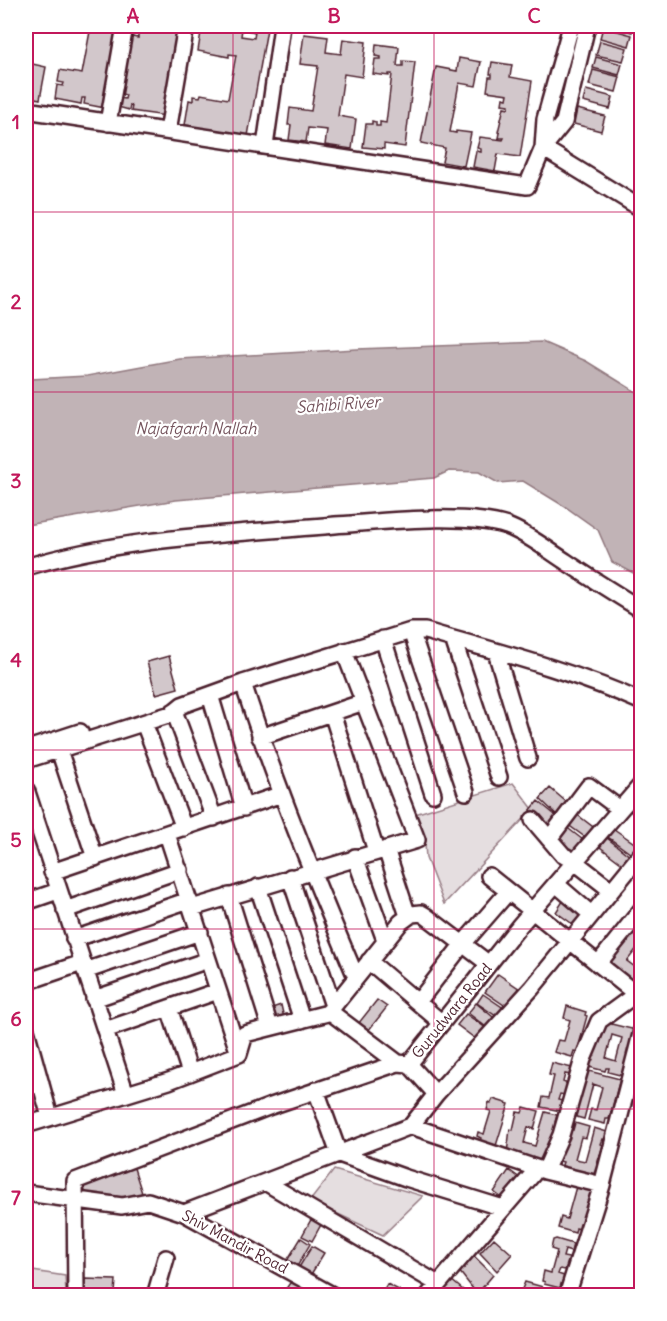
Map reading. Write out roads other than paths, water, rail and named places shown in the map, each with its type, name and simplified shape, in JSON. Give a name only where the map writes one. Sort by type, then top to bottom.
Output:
[{"type":"street","points":[[108,123],[125,26]]},
{"type":"street","points":[[168,131],[186,26]]},
{"type":"street","points":[[265,146],[279,26]]},
{"type":"street","points":[[543,148],[546,119],[571,26]]},
{"type":"street","points":[[26,110],[527,186],[543,148],[564,122],[587,26]]},
{"type":"street","points":[[543,148],[642,209]]},
{"type":"street","points":[[26,567],[58,557],[151,542],[377,522],[441,519],[479,521],[507,527],[545,548],[642,610]]},
{"type":"street","points":[[411,631],[466,792]]},
{"type":"street","points":[[26,760],[144,723],[243,683],[411,631],[425,631],[496,652],[614,690],[642,702]]},
{"type":"street","points":[[383,639],[433,794]]},
{"type":"street","points":[[453,639],[499,777]]},
{"type":"street","points":[[74,939],[417,840],[344,651]]},
{"type":"street","points":[[496,652],[528,758]]},
{"type":"street","points":[[243,683],[260,737],[312,872],[356,977]]},
{"type":"street","points":[[210,695],[244,808]]},
{"type":"street","points":[[260,737],[364,702]]},
{"type":"street","points":[[26,749],[168,705],[178,708]]},
{"type":"street","points":[[178,708],[214,818]]},
{"type":"street","points":[[332,713],[381,850],[408,916]]},
{"type":"street","points":[[144,723],[184,828]]},
{"type":"street","points":[[59,750],[95,858]]},
{"type":"street","name":"Gurudwara Road","points":[[75,1198],[75,1181],[271,1106],[404,1064],[442,1023],[532,912],[642,784]]},
{"type":"street","points":[[549,839],[589,786],[620,809]]},
{"type":"street","points":[[26,789],[31,828],[52,872],[126,1094]]},
{"type":"street","points":[[52,872],[282,794]]},
{"type":"street","points":[[533,820],[563,855],[611,890]]},
{"type":"street","points":[[167,834],[239,1054]]},
{"type":"street","points":[[184,1213],[411,1126],[436,1094],[532,988],[642,853]]},
{"type":"street","points":[[355,857],[384,940]]},
{"type":"street","points":[[65,910],[180,870]]},
{"type":"street","points":[[265,1182],[433,1290],[503,1208],[539,1173],[561,1135],[583,1059],[599,1020],[640,993],[598,964],[489,876]]},
{"type":"street","points":[[290,877],[331,1008],[404,1064],[436,1094]]},
{"type":"street","points":[[556,884],[591,914]]},
{"type":"street","points":[[258,887],[302,1020]]},
{"type":"street","points":[[26,902],[58,891]]},
{"type":"street","points":[[418,1002],[462,945],[508,892]]},
{"type":"street","points":[[229,896],[270,1027]]},
{"type":"street","points":[[239,1054],[245,1034],[302,1020],[331,1008],[384,940],[408,916],[421,913],[489,964]]},
{"type":"street","points":[[598,964],[639,916]]},
{"type":"street","points":[[26,982],[200,932]]},
{"type":"street","points":[[94,999],[208,960]]},
{"type":"street","points":[[369,961],[442,1023]]},
{"type":"street","points":[[105,1030],[218,991]]},
{"type":"street","points":[[169,1008],[190,1073]]},
{"type":"street","points":[[26,1030],[28,1046],[51,1118]]},
{"type":"street","points":[[567,1296],[602,1185],[642,1030]]},
{"type":"street","points":[[26,1125],[190,1073],[239,1054]]},
{"type":"street","points":[[26,1088],[41,1083]]},
{"type":"street","points":[[316,1090],[339,1154]]},
{"type":"street","points":[[411,1126],[539,1173],[602,1185]]},
{"type":"street","points":[[339,1154],[406,1178],[503,1208]]},
{"type":"street","name":"Shiv Mandir Road","points":[[26,1193],[122,1206],[148,1201],[184,1213],[334,1296]]},
{"type":"street","points":[[75,1198],[76,1296]]},
{"type":"street","points":[[161,1293],[166,1258]]},
{"type":"water","name":"Najafgarh Nallah","points":[[542,342],[586,361],[641,395],[641,577],[612,562],[598,530],[567,508],[523,481],[498,483],[479,472],[449,471],[434,478],[176,500],[26,525],[26,382],[31,379],[87,376],[180,359]]},
{"type":"water label","name":"Sahibi River","points":[[338,404]]}]
